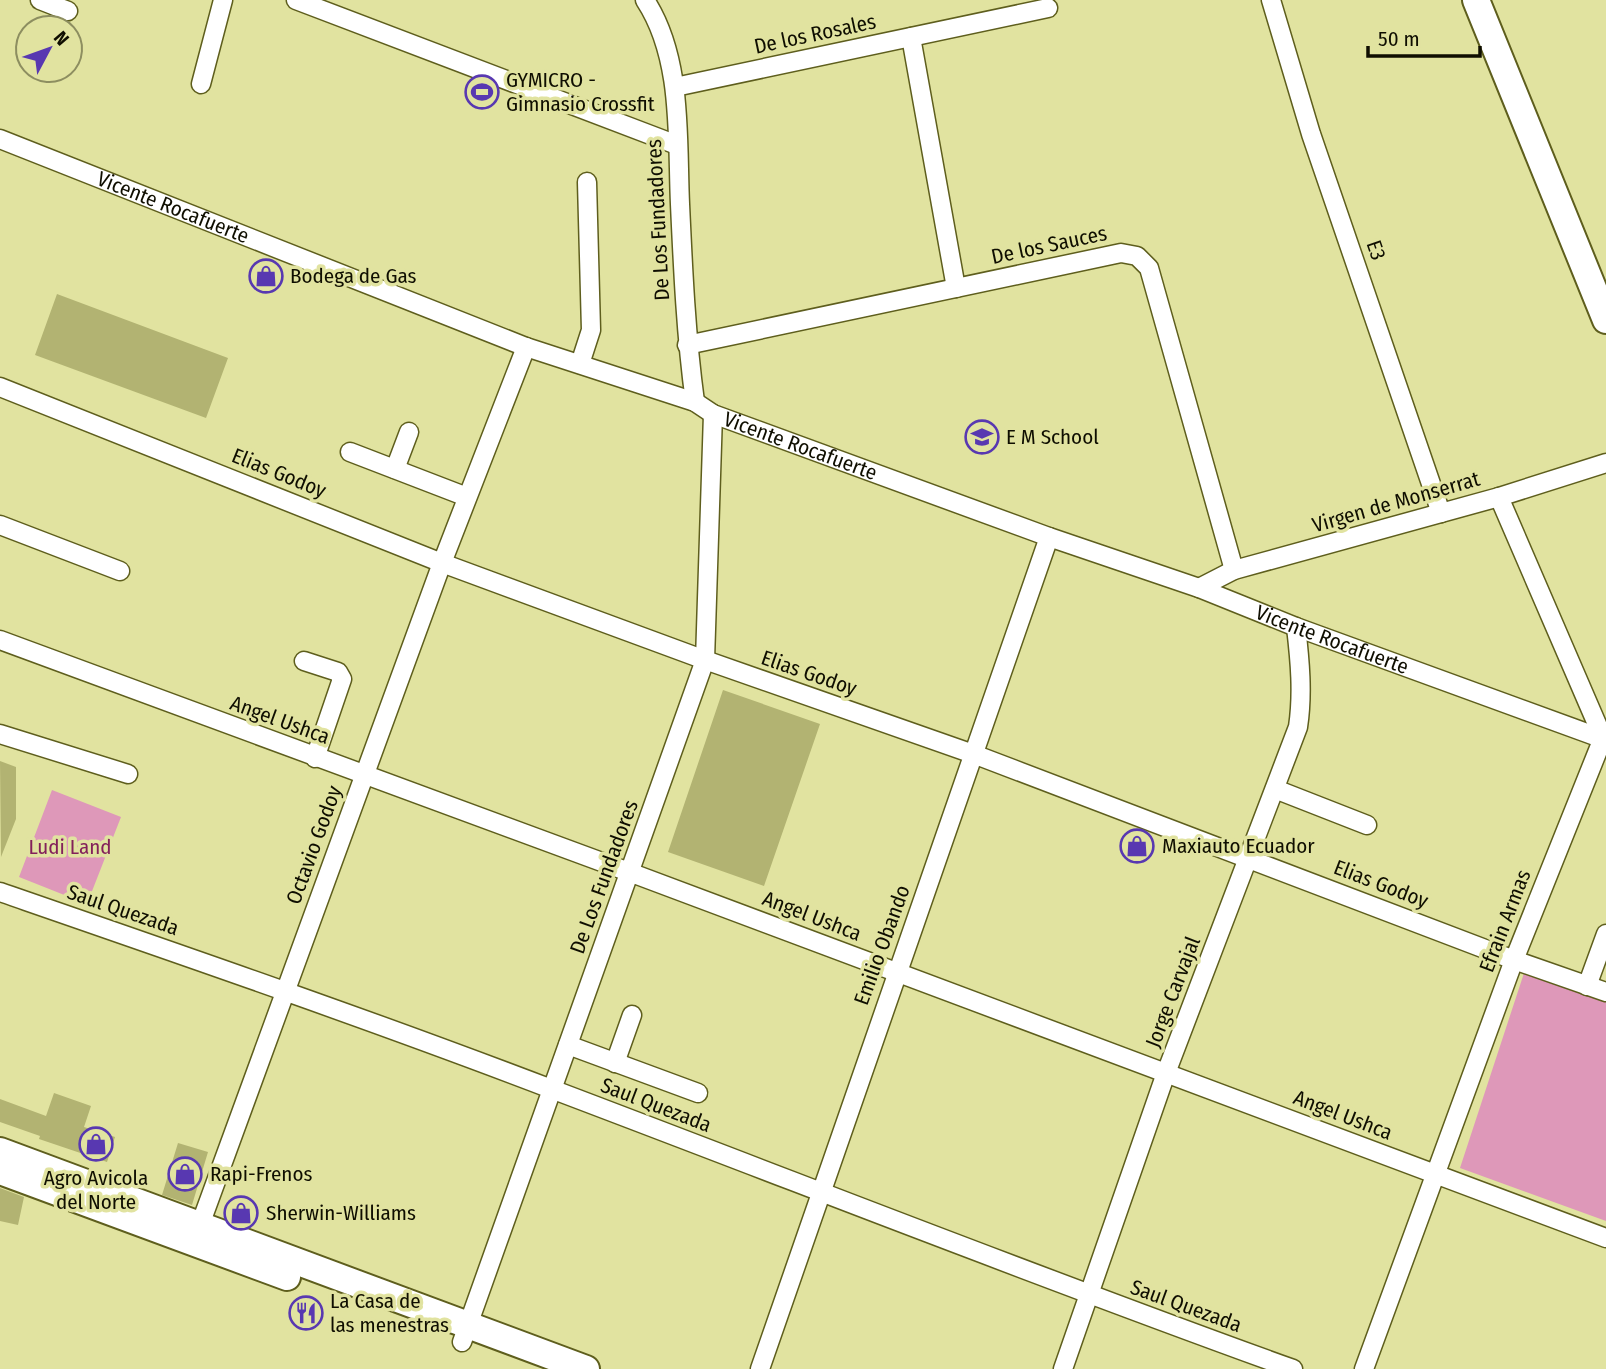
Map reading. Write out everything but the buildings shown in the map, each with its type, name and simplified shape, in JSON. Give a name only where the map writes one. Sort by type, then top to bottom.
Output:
[{"type":"main road","points":[[1476,0],[1606,320]]},
{"type":"main road","points":[[0,1151],[197,1234]]},
{"type":"main road","points":[[0,1171],[197,1234],[465,1333],[586,1369]]},
{"type":"main road","points":[[465,1333],[536,1369]]},
{"type":"street","points":[[40,0],[68,11]]},
{"type":"street","points":[[201,84],[223,0]]},
{"type":"street","points":[[296,0],[317,4],[677,145]]},
{"type":"street","name":"De Los Fundadores","points":[[645,0],[663,36],[675,87],[687,345],[695,402]]},
{"type":"street","name":"E3","points":[[1271,0],[1311,134],[1441,513]]},
{"type":"street","name":"De los Rosales","points":[[675,87],[1048,8]]},
{"type":"street","points":[[911,37],[956,288]]},
{"type":"street","name":"Vicente Rocafuerte","points":[[0,139],[526,347],[695,402],[713,414],[1049,537],[1199,588],[1296,628],[1604,739]]},
{"type":"street","points":[[580,364],[591,330],[587,182]]},
{"type":"street","name":"De los Sauces","points":[[687,345],[1129,253],[1144,261],[1149,268],[1234,570]]},
{"type":"street","name":"Octavio Godoy","points":[[197,1234],[442,563],[526,347]]},
{"type":"street","name":"Elias Godoy","points":[[0,387],[442,563],[705,660],[976,755],[1514,960],[1606,992]]},
{"type":"street","name":"De Los Fundadores","points":[[465,1333],[705,660],[713,414]]},
{"type":"street","points":[[395,470],[409,432]]},
{"type":"street","points":[[350,452],[467,497]]},
{"type":"street","name":"Virgen de Monserrat","points":[[1199,588],[1234,570],[1499,497],[1606,463]]},
{"type":"street","points":[[1499,497],[1604,739]]},
{"type":"street","points":[[0,525],[120,571]]},
{"type":"street","name":"Emilio Obando","points":[[760,1369],[896,973],[976,755],[1049,537]]},
{"type":"street","name":"Jorge Carvajal","points":[[1063,1369],[1166,1073],[1298,727],[1301,706],[1296,628]]},
{"type":"street","name":"Angel Ushca","points":[[0,640],[1606,1238]]},
{"type":"street","points":[[304,661],[338,672],[342,679],[315,758]]},
{"type":"street","points":[[0,734],[128,774]]},
{"type":"street","name":"Efrain Armas","points":[[1364,1369],[1514,960],[1604,739]]},
{"type":"street","points":[[1275,789],[1367,825]]},
{"type":"street","name":"Saul Quezada","points":[[0,892],[285,991],[552,1089],[1090,1296],[1293,1369]]},
{"type":"street","points":[[1587,986],[1606,934]]},
{"type":"street","points":[[615,1063],[632,1015]]},
{"type":"street","points":[[568,1045],[698,1093]]},
{"type":"green space","name":"Ludi Land","points":[[52,790],[121,817],[87,904],[19,877]]},
{"type":"green space","points":[[1525,970],[1606,1000],[1606,1221],[1460,1168]]},
{"type":"place","name":"GYMICRO - Gimnasio Crossfit","points":[[482,92]]},
{"type":"place","name":"Bodega de Gas","points":[[266,276]]},
{"type":"place","name":"E M School","points":[[982,437]]},
{"type":"place","name":"Maxiauto Ecuador","points":[[1137,846]]},
{"type":"place","name":"Agro Avicola del Norte","points":[[96,1144]]},
{"type":"place","name":"Rapi-Frenos","points":[[185,1174]]},
{"type":"place","name":"Sherwin-Williams","points":[[241,1213]]},
{"type":"place","name":"La Casa de las menestras","points":[[306,1313]]}]
